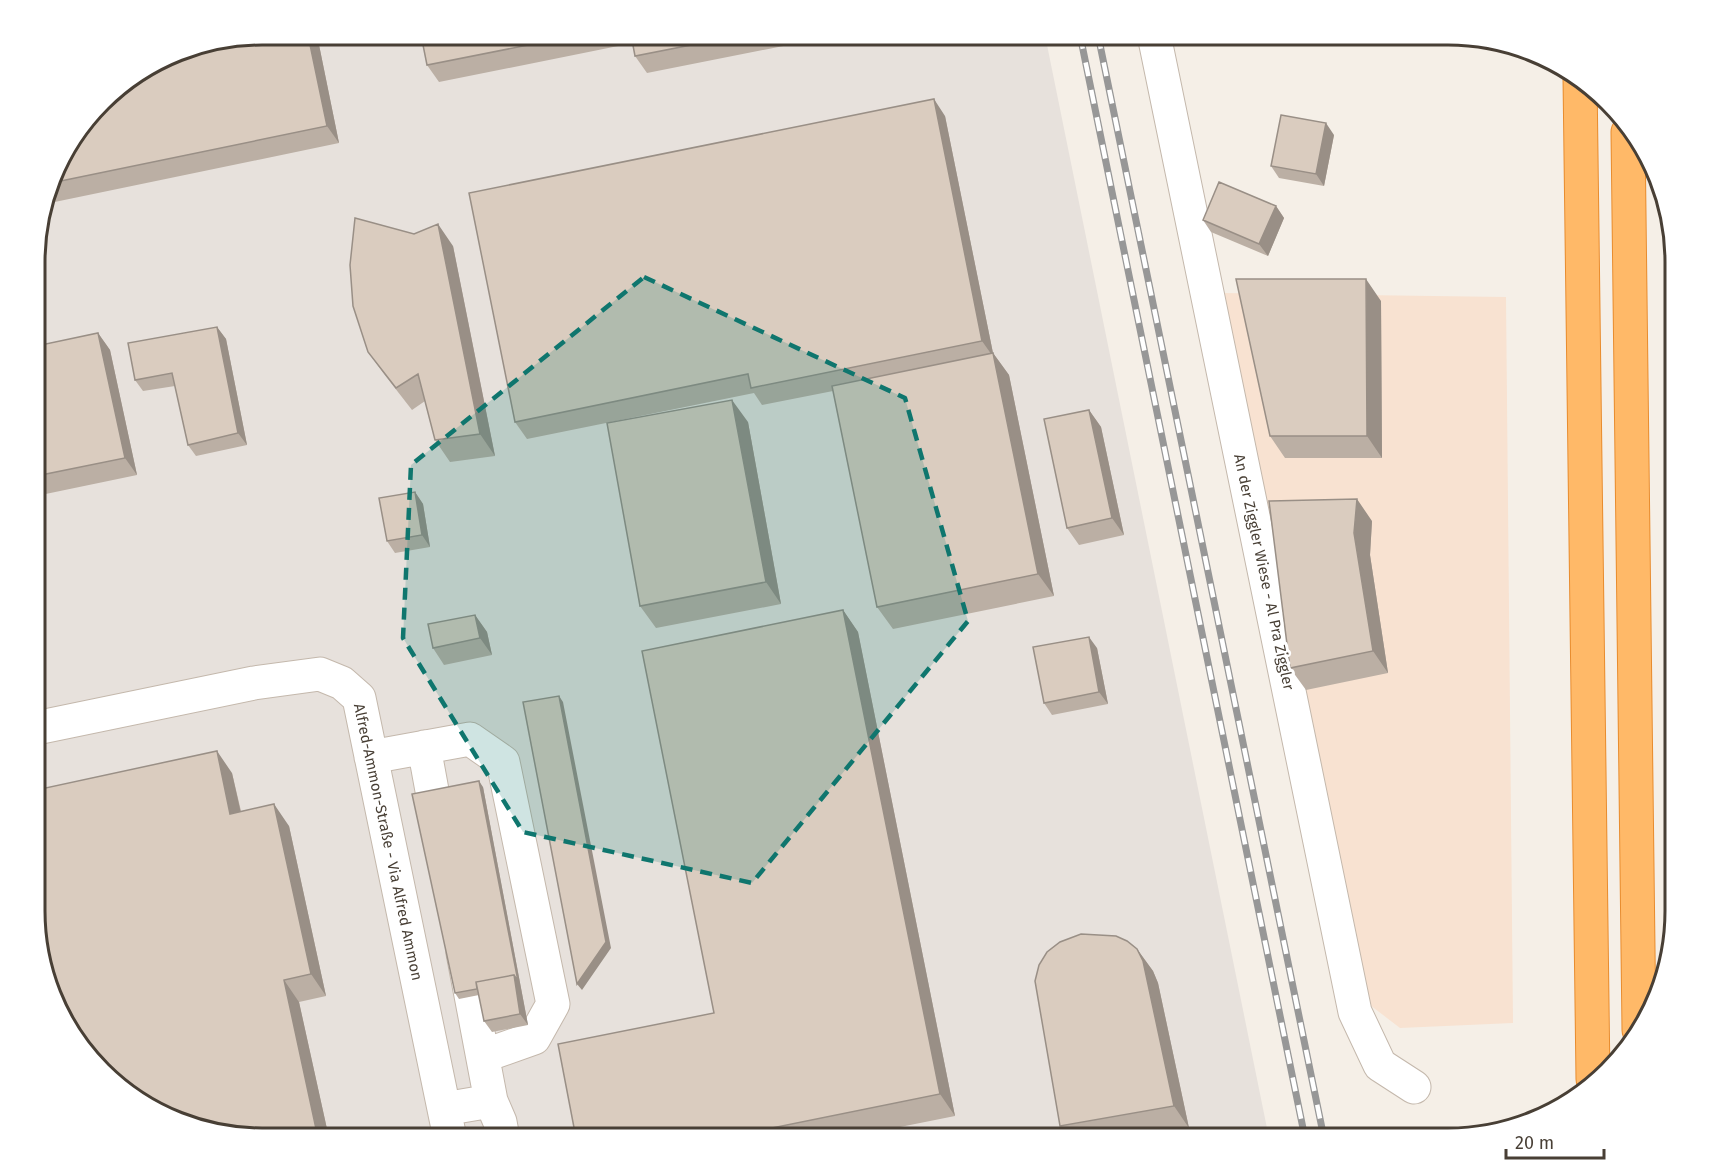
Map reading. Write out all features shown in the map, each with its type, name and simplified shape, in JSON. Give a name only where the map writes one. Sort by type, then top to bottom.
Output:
[{"type":"highway","points":[[1580,90],[1593,1072]]},
{"type":"highway","points":[[1628,141],[1639,1015]]},
{"type":"street","name":"An der Ziggler Wiese - Al Pra Ziggler","points":[[1156,45],[1355,1012],[1380,1065],[1414,1087]]},
{"type":"street","name":"Alfred-Ammon-Straße - Via Alfred Ammon","points":[[45,726],[254,683],[320,674],[342,683],[359,698],[447,1123]]},
{"type":"street","points":[[371,757],[470,739],[503,762],[553,1004],[534,1038],[483,1056]]},
{"type":"street","points":[[424,747],[447,868]]},
{"type":"street","points":[[458,926],[491,1101],[501,1128]]},
{"type":"street","points":[[447,1123],[491,1101]]},
{"type":"highlighted area","points":[[644,277],[905,398],[968,621],[752,883],[523,832],[403,638],[411,465]]},
{"type":"shaded area","points":[[247,45],[1047,45],[1267,1128],[234,1126],[49,953],[45,926],[45,247],[56,192],[67,166],[87,134],[153,74],[192,56]]},
{"type":"shaded area","points":[[1224,293],[1506,297],[1513,1023],[1400,1028],[1370,1005],[1290,653]]},
{"type":"building","points":[[247,45],[310,45],[327,126],[60,181],[74,153],[108,108],[141,82],[166,67],[192,56],[219,49]]},
{"type":"building","points":[[423,45],[528,45],[427,65]]},
{"type":"building","points":[[633,45],[691,45],[635,56]]},
{"type":"building","points":[[934,99],[982,341],[751,388],[748,374],[515,422],[469,193]]},
{"type":"building","points":[[1281,115],[1326,123],[1316,174],[1271,166]]},
{"type":"building","points":[[1219,182],[1276,206],[1259,244],[1203,220]]},
{"type":"building","points":[[355,218],[414,234],[438,224],[480,434],[435,440],[418,374],[396,388],[368,352],[353,306],[350,265]]},
{"type":"building","points":[[1236,279],[1366,279],[1367,436],[1270,436]]},
{"type":"building","points":[[217,327],[238,433],[188,445],[172,373],[135,380],[128,343]]},
{"type":"building","points":[[98,333],[125,458],[45,474],[45,344]]},
{"type":"building","points":[[993,353],[1038,574],[877,607],[832,386]]},
{"type":"building","points":[[732,400],[766,582],[640,606],[607,423]]},
{"type":"building","points":[[1089,410],[1112,518],[1067,528],[1044,419]]},
{"type":"building","points":[[415,492],[422,535],[387,541],[379,498]]},
{"type":"building","points":[[1357,499],[1354,533],[1373,651],[1290,668],[1269,501]]},
{"type":"building","points":[[843,610],[940,1094],[772,1128],[574,1128],[558,1044],[714,1013],[642,651]]},
{"type":"building","points":[[475,615],[480,638],[433,648],[428,624]]},
{"type":"building","points":[[1089,637],[1099,692],[1044,703],[1033,647]]},
{"type":"building","points":[[559,696],[606,942],[577,984],[523,702]]},
{"type":"building","points":[[217,751],[230,814],[274,804],[311,974],[284,980],[316,1128],[247,1128],[192,1117],[166,1106],[141,1091],[108,1065],[90,1043],[74,1020],[61,994],[49,954],[45,926],[45,788]]},
{"type":"building","points":[[479,781],[518,981],[514,975],[476,982],[477,989],[455,993],[412,794]]},
{"type":"building","points":[[1081,934],[1116,936],[1137,949],[1143,961],[1174,1106],[1060,1126],[1035,981],[1039,965],[1047,952],[1060,942]]},
{"type":"building","points":[[514,975],[520,1014],[484,1021],[476,982]]},
{"type":"railway","points":[[1082,45],[1303,1128]]},
{"type":"railway","points":[[1100,45],[1322,1128]]}]
